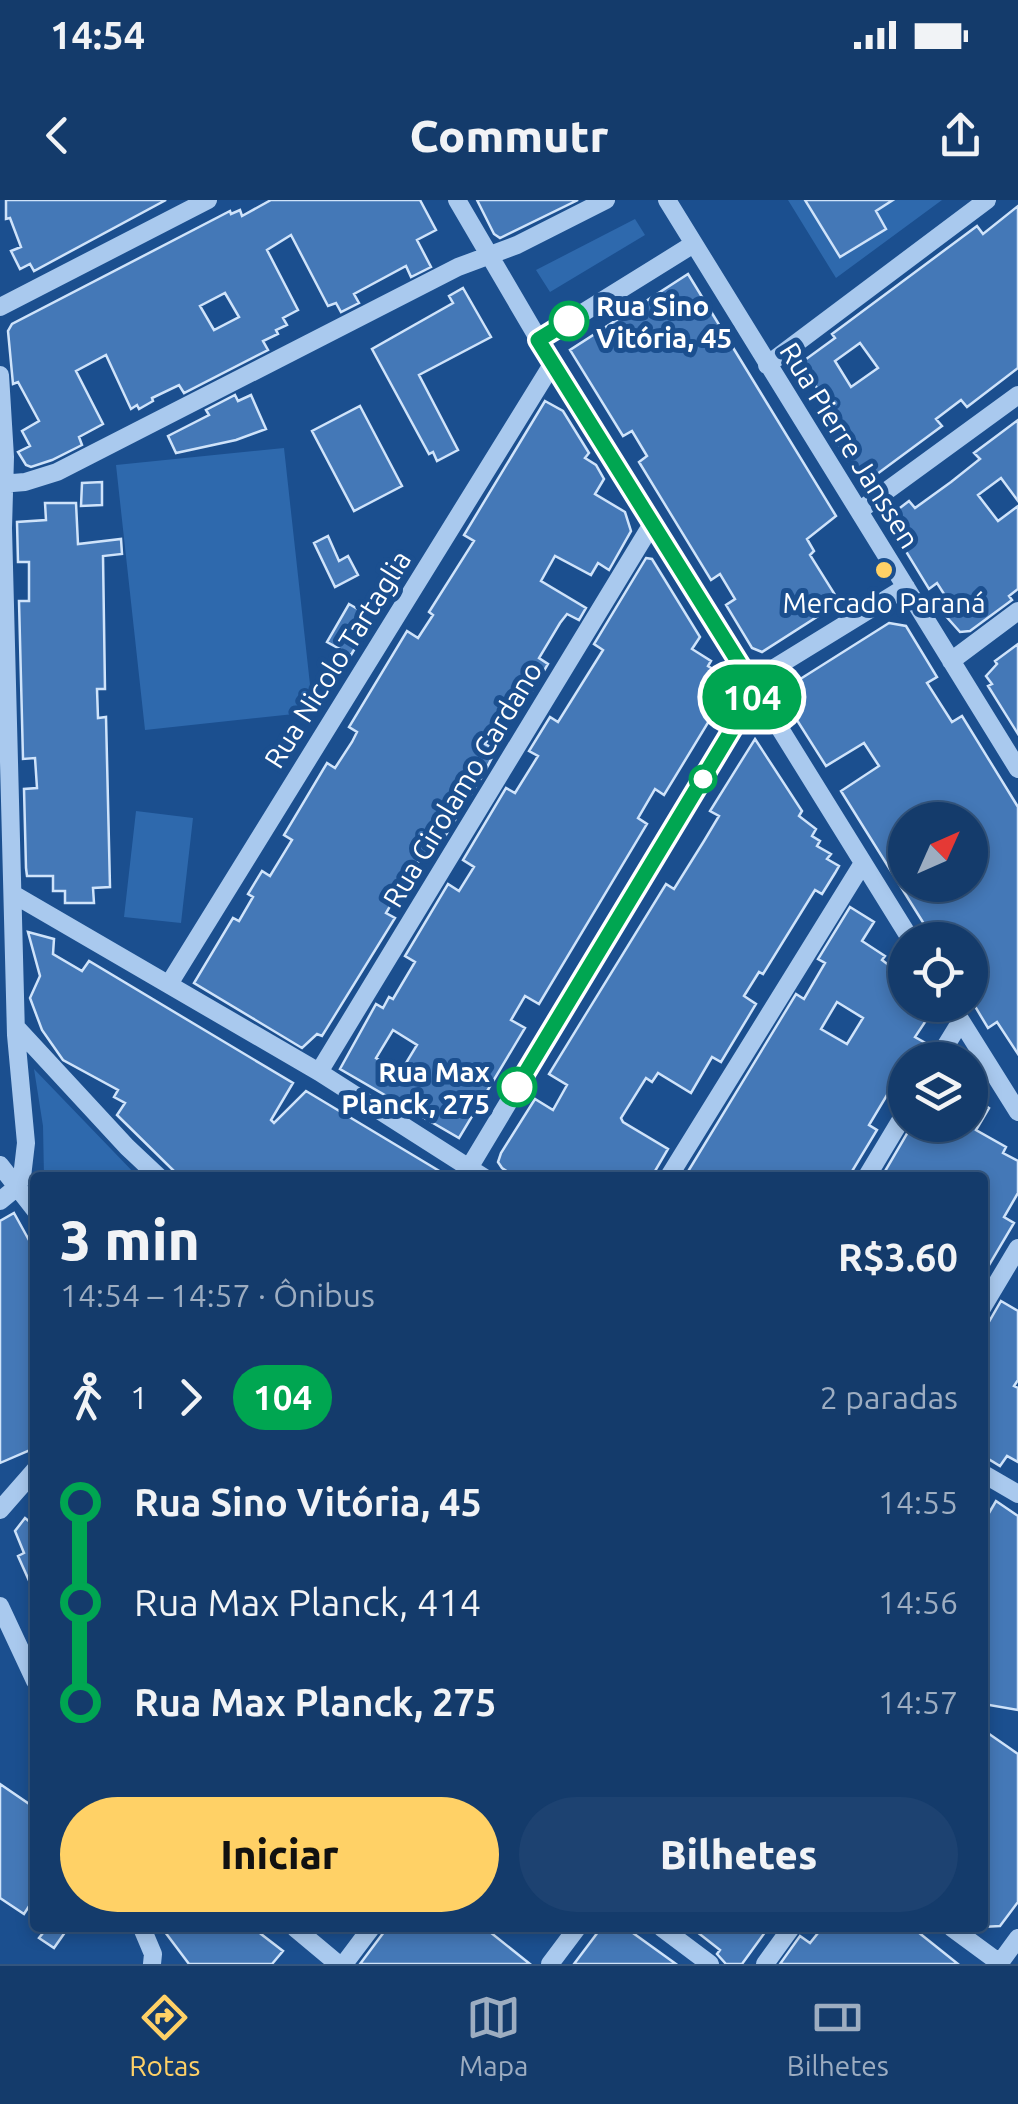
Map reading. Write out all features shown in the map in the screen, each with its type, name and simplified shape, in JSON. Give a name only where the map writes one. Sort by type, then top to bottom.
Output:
[{"type":"street","points":[[0,307],[208,200]]},
{"type":"street","points":[[457,200],[538,340],[900,922]]},
{"type":"street","points":[[2,484],[56,472],[458,266],[488,257],[606,200]]},
{"type":"street","name":"Rua Pierre Janssen","points":[[667,200],[1018,770]]},
{"type":"street","points":[[767,364],[987,200]]},
{"type":"street","points":[[538,340],[692,245]]},
{"type":"street","name":"Rua Nicolo Tartaglia","points":[[168,984],[553,363]]},
{"type":"street","points":[[0,375],[5,800],[13,894],[8,985],[16,1027],[26,1142],[26,1164],[17,1187],[0,1201]]},
{"type":"street","points":[[859,511],[1018,395]]},
{"type":"street","name":"Rua Girolamo Cardano","points":[[319,1072],[652,524]]},
{"type":"street","points":[[473,1172],[766,673],[906,586]]},
{"type":"street","points":[[951,660],[1018,611]]},
{"type":"street","points":[[672,1172],[863,862]]},
{"type":"street","points":[[13,894],[319,1072],[469,1172]]},
{"type":"street","points":[[962,1022],[1018,1112]]},
{"type":"street","points":[[16,1027],[154,1172]]},
{"type":"street","points":[[870,1172],[888,1141]]},
{"type":"street","points":[[0,1165],[30,1204]]},
{"type":"street","points":[[988,1298],[1018,1248]]},
{"type":"street","points":[[0,1510],[30,1476]]},
{"type":"street","points":[[988,1476],[1018,1494]]},
{"type":"street","points":[[0,1606],[30,1670]]},
{"type":"street","points":[[144,1932],[157,1961]]},
{"type":"street","points":[[300,1932],[341,1964],[368,1932]]},
{"type":"street","points":[[550,1964],[574,1932]]},
{"type":"street","points":[[667,1932],[710,1964]]},
{"type":"street","points":[[765,1964],[788,1932]]},
{"type":"street","points":[[957,1932],[1000,1964],[1018,1938]]},
{"type":"shaded area","points":[[788,200],[942,200],[836,278]]},
{"type":"shaded area","points":[[635,219],[645,235],[550,292],[536,270]]},
{"type":"shaded area","points":[[284,448],[313,712],[145,730],[116,465]]},
{"type":"shaded area","points":[[136,811],[193,818],[181,923],[124,917]]},
{"type":"shaded area","points":[[34,1069],[133,1172],[44,1172],[43,1126]]},
{"type":"building","points":[[6,200],[166,200],[34,271],[30,264],[20,269],[11,251],[21,247],[10,218],[6,219]]},
{"type":"building","points":[[271,200],[420,200],[436,230],[417,240],[431,267],[411,277],[406,266],[354,294],[359,303],[341,312],[336,303],[328,306],[291,235],[267,250],[298,310],[283,318],[287,325],[276,330],[278,334],[263,341],[268,350],[184,393],[179,385],[139,409],[137,405],[131,409],[106,355],[76,371],[103,424],[79,437],[82,445],[52,460],[26,465],[18,452],[30,446],[22,431],[39,421],[18,382],[13,384],[8,331],[12,324],[230,211],[231,214],[240,210],[242,216]],"holes":[[[225,293],[239,317],[214,330],[200,306]]]},
{"type":"building","points":[[477,200],[578,200],[500,238],[494,234]]},
{"type":"building","points":[[805,200],[893,200],[876,211],[886,229],[840,257]]},
{"type":"building","points":[[1018,206],[1018,368],[967,407],[961,400],[936,419],[942,426],[869,480],[859,479],[828,427],[836,421],[802,362],[835,338],[832,334],[977,226],[983,234]],"holes":[[[860,343],[878,368],[851,387],[835,361]]]},
{"type":"building","points":[[688,274],[836,516],[807,539],[814,551],[810,555],[837,604],[762,652],[752,648],[726,605],[735,599],[720,574],[711,580],[639,462],[647,456],[632,431],[623,436],[570,350]]},
{"type":"building","points":[[463,288],[491,337],[419,375],[458,450],[437,461],[433,452],[429,454],[372,349],[453,303],[449,296]]},
{"type":"building","points":[[235,395],[238,401],[251,395],[266,429],[176,453],[168,436],[209,415],[206,410]]},
{"type":"building","points":[[545,401],[563,411],[589,453],[585,458],[596,465],[604,479],[595,494],[625,512],[631,531],[609,570],[598,563],[591,575],[555,556],[541,581],[586,608],[579,620],[567,614],[560,623],[539,658],[548,664],[531,693],[523,688],[517,694],[485,744],[496,750],[483,775],[439,846],[432,842],[403,884],[386,913],[395,918],[322,1036],[317,1034],[302,1048],[194,983],[233,918],[239,921],[253,897],[248,894],[262,871],[270,876],[292,840],[284,835],[327,763],[335,768],[352,742],[357,732],[349,727],[407,631],[418,638],[433,615],[429,612],[474,541],[464,535]]},
{"type":"building","points":[[360,406],[402,486],[354,511],[312,431]]},
{"type":"building","points":[[1018,420],[1018,501],[1001,478],[978,495],[998,521],[1018,506],[1018,589],[1009,596],[1012,600],[970,631],[960,632],[944,614],[953,608],[937,583],[929,589],[888,522],[909,501],[915,508],[951,482],[980,459],[974,453]]},
{"type":"building","points":[[102,482],[102,505],[81,506],[82,483]]},
{"type":"building","points":[[45,503],[76,503],[78,544],[121,539],[122,554],[103,556],[105,689],[97,689],[98,718],[106,717],[110,887],[93,888],[94,903],[65,903],[65,891],[53,891],[53,876],[27,876],[26,868],[24,789],[37,788],[35,758],[23,759],[19,601],[29,601],[29,562],[18,562],[17,522],[46,520]]},
{"type":"building","points":[[328,536],[339,561],[348,556],[358,575],[335,587],[314,543]]},
{"type":"building","points":[[646,558],[652,559],[700,637],[692,649],[711,661],[708,666],[724,676],[726,693],[664,795],[655,789],[638,818],[647,824],[539,1004],[525,996],[511,1020],[525,1028],[459,1138],[340,1069],[376,1004],[383,1008],[389,997],[393,999],[415,962],[405,956],[448,884],[459,891],[474,867],[463,860],[506,788],[515,793],[538,756],[529,751],[550,717],[558,722],[603,650],[594,644]],"holes":[[[393,1030],[417,1045],[400,1073],[376,1058]]]},
{"type":"building","points":[[349,604],[373,618],[351,655],[327,642]]},
{"type":"building","points":[[889,623],[906,626],[937,677],[927,683],[952,722],[962,716],[1018,807],[1018,1054],[997,1022],[988,1028],[984,1022],[988,1022],[988,922],[923,922],[910,902],[988,902],[988,802],[888,802],[888,866],[841,791],[879,766],[864,743],[826,766],[783,698],[786,688]]},
{"type":"building","points":[[1018,644],[1018,734],[988,686],[992,684],[986,676],[997,664],[995,661]]},
{"type":"building","points":[[755,739],[802,811],[799,816],[816,829],[812,836],[820,841],[817,846],[831,854],[827,859],[839,866],[822,894],[815,890],[763,974],[759,972],[744,996],[756,1004],[721,1062],[712,1057],[691,1093],[658,1073],[652,1082],[646,1078],[621,1118],[668,1149],[655,1172],[508,1172],[498,1162],[501,1153],[535,1099],[553,1110],[567,1085],[549,1074],[666,884],[674,889],[704,841],[719,816],[710,811]]},
{"type":"building","points":[[850,907],[874,922],[862,941],[885,956],[882,960],[888,964],[888,1022],[925,1022],[915,1037],[924,1042],[888,1042],[888,1093],[869,1125],[877,1130],[852,1172],[688,1172],[796,994],[804,999],[825,963],[818,959]],"holes":[[[837,1002],[863,1018],[847,1044],[821,1029]]]},
{"type":"building","points":[[28,932],[54,939],[53,954],[82,971],[89,961],[293,1083],[271,1120],[274,1123],[306,1091],[441,1172],[175,1172],[117,1115],[125,1103],[114,1097],[118,1090],[63,1060],[42,1030],[30,998],[40,976]]},
{"type":"building","points":[[988,1137],[1006,1147],[1003,1153],[1018,1161],[1018,1193],[1004,1217],[1014,1223],[988,1267],[988,1172],[885,1172],[902,1142],[988,1142]]},
{"type":"building","points":[[14,1213],[30,1242],[30,1450],[0,1463],[0,1221]]},
{"type":"building","points":[[1001,1301],[1018,1311],[1018,1380],[1014,1386],[1018,1388],[1018,1462],[1007,1456],[1000,1466],[988,1459],[988,1324]]},
{"type":"building","points":[[996,1501],[1018,1516],[1018,1710],[989,1705],[989,1513]]},
{"type":"building","points":[[25,1518],[30,1522],[30,1583],[18,1556],[24,1553],[15,1531]]},
{"type":"building","points":[[988,1733],[1018,1754],[1018,1902],[1000,1926],[988,1927]]},
{"type":"building","points":[[0,1784],[30,1805],[30,1905],[24,1914],[0,1898]]},
{"type":"building","points":[[44,1932],[65,1932],[54,1948],[39,1938]]},
{"type":"building","points":[[165,1932],[263,1932],[283,1951],[272,1964],[189,1964]]},
{"type":"building","points":[[384,1932],[490,1932],[530,1964],[360,1964]]},
{"type":"building","points":[[598,1932],[632,1932],[676,1964],[574,1964]]},
{"type":"building","points":[[697,1932],[765,1932],[742,1964],[726,1964],[717,1954],[720,1950]]},
{"type":"building","points":[[819,1932],[918,1932],[958,1964],[780,1964],[800,1936],[810,1943]]},
{"type":"bus line","name":"104","points":[[517,1087],[756,690],[538,340],[569,321]]},
{"type":"place","name":"Rua Sino Vitória, 45","points":[[569,321]]},
{"type":"place","name":"Mercado Paraná","points":[[884,570]]},
{"type":"place","name":"Rua Max Planck, 275","points":[[517,1087]]}]
